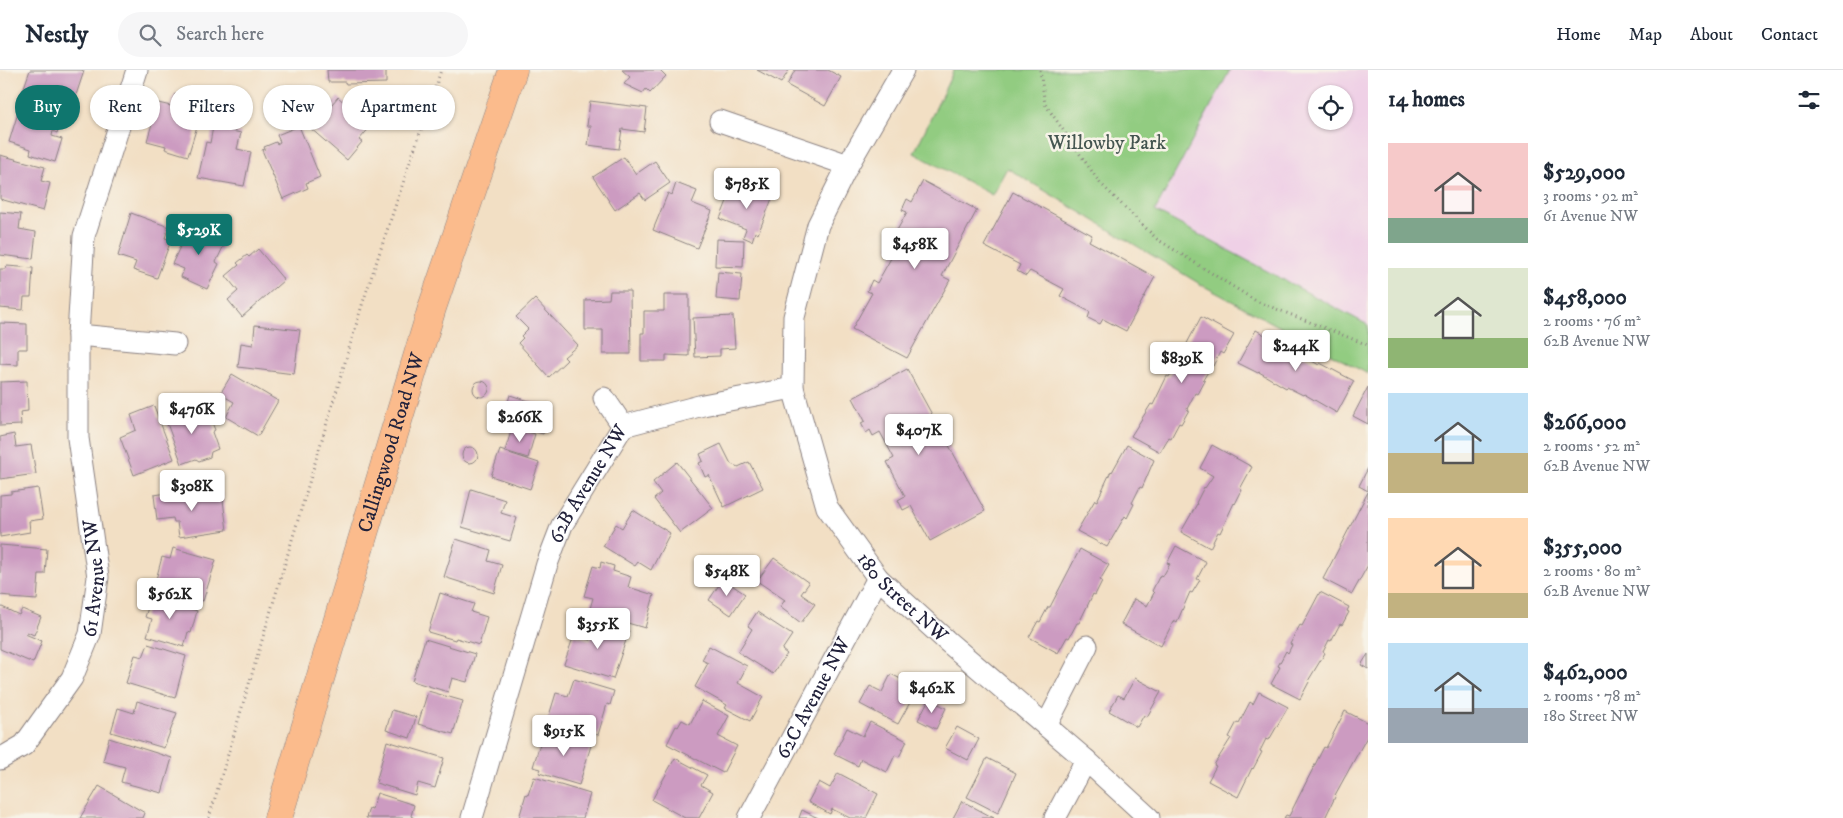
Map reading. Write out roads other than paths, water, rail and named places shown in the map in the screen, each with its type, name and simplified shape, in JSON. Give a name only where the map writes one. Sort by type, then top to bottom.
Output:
[{"type":"main road","name":"Callingwood Road NW","points":[[278,818],[432,308],[514,70]]},
{"type":"street","name":"61 Avenue NW","points":[[0,758],[24,745],[72,678],[90,634],[98,577],[78,438],[78,335],[84,236],[137,70]]},
{"type":"street","points":[[793,388],[794,317],[818,225],[848,165],[903,70]]},
{"type":"street","points":[[720,121],[848,165]]},
{"type":"street","points":[[78,335],[175,344]]},
{"type":"street","name":"62B Avenue NW","points":[[472,818],[547,564],[562,525],[623,426],[703,405],[793,388]]},
{"type":"street","name":"180 Street NW","points":[[793,388],[827,507],[878,578],[948,642],[1086,760],[1149,818]]},
{"type":"street","points":[[604,398],[623,426]]},
{"type":"street","name":"62C Avenue NW","points":[[749,818],[878,578]]},
{"type":"street","points":[[1046,726],[1087,646]]},
{"type":"street","points":[[1056,818],[1086,760]]},
{"type":"park label","name":"Willowby Park","points":[[1107,143]]}]
